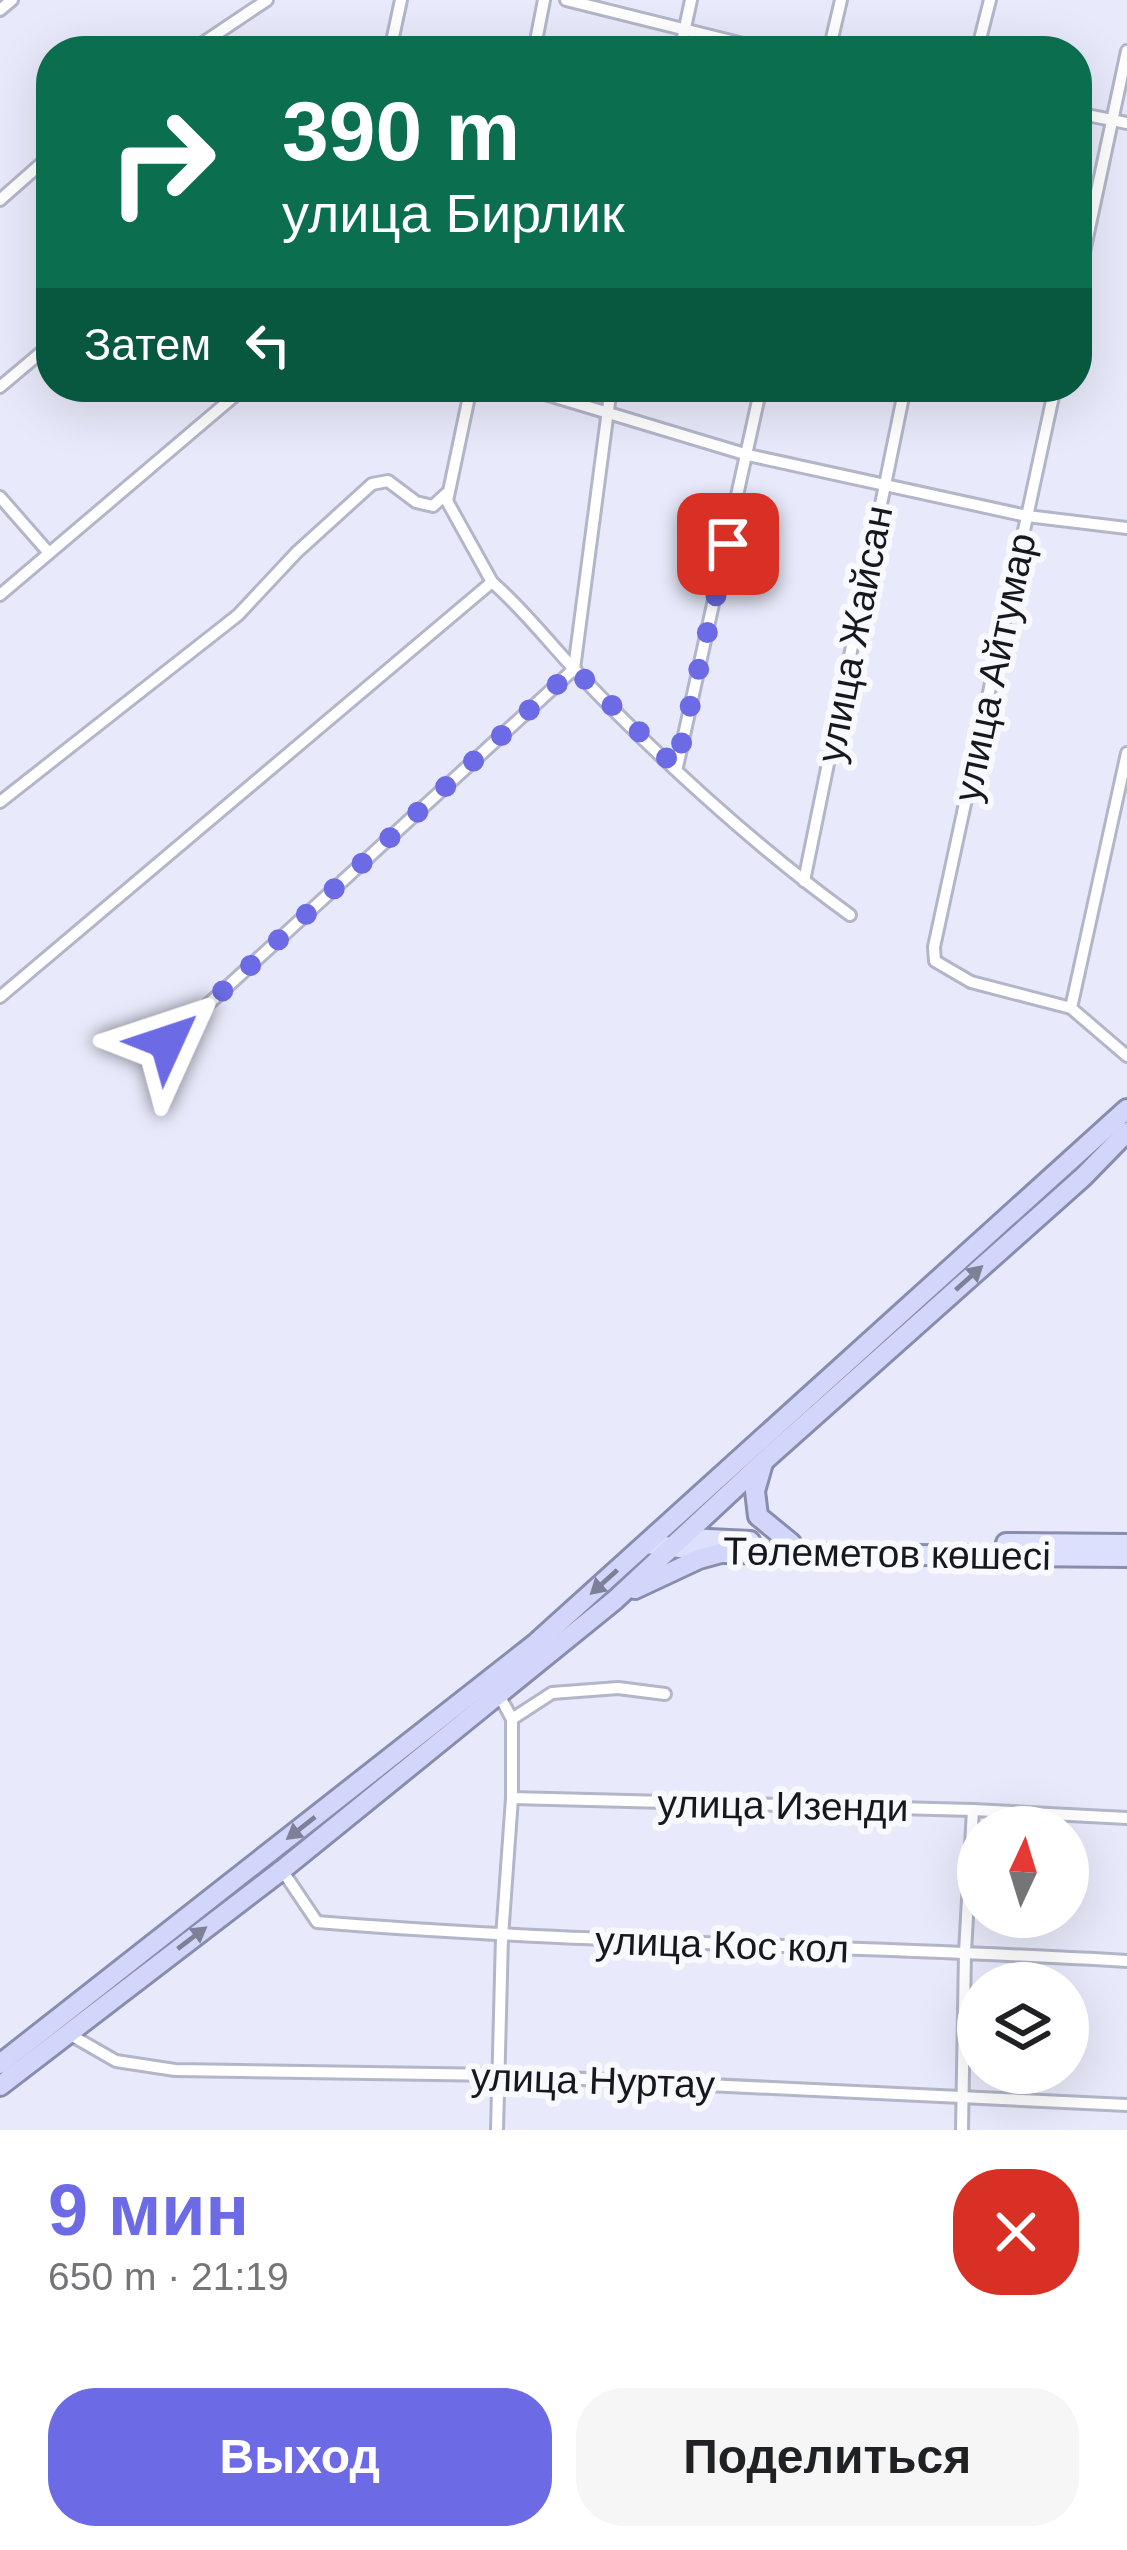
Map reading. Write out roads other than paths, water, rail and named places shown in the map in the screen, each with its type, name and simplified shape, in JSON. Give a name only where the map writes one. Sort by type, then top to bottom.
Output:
[{"type":"highway","points":[[0,2086],[282,1870],[615,1600],[664,1541],[1127,1109]]},
{"type":"highway","points":[[0,2064],[764,1462],[1083,1177],[1127,1132]]},
{"type":"highway","points":[[764,1462],[755,1490],[758,1516],[790,1543]]},
{"type":"highway","points":[[615,1600],[678,1568],[721,1553]]},
{"type":"main road","name":"Төлеметов көшесі","points":[[664,1541],[1127,1544]]},
{"type":"main road","name":"Төлеметов көшесі","points":[[664,1541],[721,1553],[1127,1557]]},
{"type":"street","points":[[0,10],[12,0]]},
{"type":"street","points":[[213,36],[267,0]]},
{"type":"street","points":[[393,36],[401,0]]},
{"type":"street","points":[[537,36],[544,0]]},
{"type":"street","points":[[566,0],[706,36]]},
{"type":"street","points":[[683,36],[691,0]]},
{"type":"street","points":[[833,36],[841,0]]},
{"type":"street","points":[[981,36],[990,0]]},
{"type":"street","points":[[1092,216],[1127,51]]},
{"type":"street","points":[[1092,116],[1127,123]]},
{"type":"street","points":[[0,200],[36,168]]},
{"type":"street","points":[[0,387],[36,357]]},
{"type":"street","points":[[0,595],[227,402]]},
{"type":"street","points":[[0,802],[238,615],[297,552],[372,484],[388,481],[416,502],[433,506],[441,502],[468,402]]},
{"type":"street","points":[[577,402],[748,455],[1027,516],[1127,528]]},
{"type":"street","points":[[167,1042],[574,669],[608,402]]},
{"type":"street","points":[[676,767],[758,402]]},
{"type":"street","name":"улица Жайсан","points":[[804,881],[901,402]]},
{"type":"street","name":"улица Айтумар","points":[[1052,402],[934,946],[935,961],[971,982],[1071,1008]]},
{"type":"street","points":[[446,493],[448,508],[492,582],[525,610],[574,669],[676,767],[804,881],[850,915]]},
{"type":"street","points":[[0,497],[50,553]]},
{"type":"street","points":[[0,997],[492,582]]},
{"type":"street","points":[[1127,753],[1071,1008],[1127,1056]]},
{"type":"street","points":[[512,1719],[552,1694],[618,1688],[665,1694]]},
{"type":"street","points":[[497,2130],[502,1937],[512,1798],[512,1719],[499,1695]]},
{"type":"street","name":"улица Изенди","points":[[512,1798],[957,1810]]},
{"type":"street","name":"улица Изенди","points":[[1089,1816],[1127,1818]]},
{"type":"street","name":"улица Кос кол","points":[[282,1870],[317,1922],[502,1937],[1127,1961]]},
{"type":"street","points":[[962,2130],[966,1938]]},
{"type":"street","name":"улица Нуртау","points":[[66,2032],[116,2061],[175,2070],[500,2075],[1127,2105]]}]
